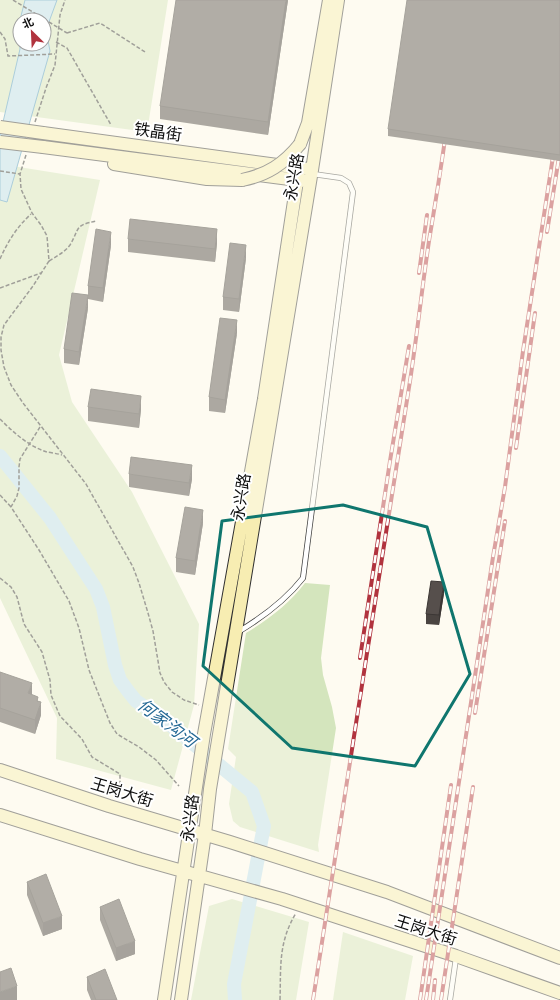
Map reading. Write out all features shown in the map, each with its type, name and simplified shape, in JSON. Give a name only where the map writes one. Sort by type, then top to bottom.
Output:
[{"type":"main road","points":[[0,143],[42,153],[206,179],[242,180],[253,178],[268,172],[292,154],[300,144],[308,123],[329,0]]},
{"type":"main road","name":"永兴路","points":[[164,1000],[204,734],[338,0]]},
{"type":"main road","name":"铁晶街","points":[[0,128],[43,133],[306,174]]},
{"type":"main road","name":"铁晶街","points":[[0,143],[306,174]]},
{"type":"main road","name":"永兴路","points":[[180,1000],[217,743],[306,174]]},
{"type":"main road","name":"王岗大街","points":[[0,770],[109,806],[205,834],[387,892],[560,958]]},
{"type":"main road","points":[[0,815],[140,859],[198,875]]},
{"type":"main road","name":"王岗大街","points":[[198,875],[301,905],[456,956],[560,993]]},
{"type":"lane","points":[[234,635],[265,615],[284,599],[303,578],[353,192],[350,183],[341,178],[306,174]]},
{"type":"lane","points":[[450,1000],[456,956]]},
{"type":"path","points":[[13,0],[67,33],[100,23],[145,52]]},
{"type":"path","points":[[35,123],[55,65],[56,42],[60,15],[65,0]]},
{"type":"path","points":[[0,32],[4,40],[8,56],[56,54]]},
{"type":"path","points":[[56,42],[67,48],[111,125]]},
{"type":"path","points":[[26,152],[20,174],[21,189],[32,213],[47,236],[49,260]]},
{"type":"path","points":[[0,171],[20,174]]},
{"type":"path","points":[[0,259],[14,232],[32,213]]},
{"type":"path","points":[[97,221],[84,223],[78,228],[70,245],[62,253],[49,260],[4,325],[1,337],[4,367],[11,385],[23,403],[40,427],[86,484],[132,567],[139,583],[153,631],[160,673],[164,682],[172,692],[184,700],[202,706]]},
{"type":"path","points":[[0,288],[42,272]]},
{"type":"path","points":[[0,419],[29,444],[44,451],[62,455]]},
{"type":"path","points":[[11,507],[17,496],[19,488],[20,459],[40,427]]},
{"type":"path","points":[[0,495],[11,507],[39,550],[69,601],[79,628],[89,670],[110,723],[117,734],[139,747],[156,760],[179,786]]},
{"type":"path","points":[[0,578],[11,587],[17,597],[24,624],[42,652],[50,680],[51,695],[60,716],[82,739],[92,757],[120,774],[120,783],[109,806]]},
{"type":"path","points":[[280,1000],[281,953],[290,923],[301,905]]},
{"type":"highlighted area","points":[[343,505],[427,527],[470,674],[415,766],[292,748],[203,666],[222,521]]},
{"type":"green space","points":[[0,0],[168,0],[147,132],[0,112]]},
{"type":"green space","points":[[0,164],[100,180],[59,355],[72,402],[132,492],[199,624],[194,705],[171,790],[56,759],[57,718],[0,598]]},
{"type":"green space","points":[[305,583],[330,585],[321,658],[323,675],[336,728],[318,845],[319,852],[240,827],[233,821],[229,804],[236,757],[228,749],[246,633],[278,611],[299,591]]},
{"type":"green space","points":[[232,899],[309,922],[296,1000],[191,1000],[209,906]]},
{"type":"green space","points":[[343,932],[413,956],[405,1000],[333,1000]]},
{"type":"water","points":[[25,0],[57,0],[52,14],[52,12],[22,12]]},
{"type":"water","points":[[19,52],[50,52],[7,202],[0,200],[0,135]]},
{"type":"building","points":[[176,0],[286,0],[268,122],[160,106]]},
{"type":"building","points":[[407,0],[560,0],[560,155],[388,129]]},
{"type":"building","points":[[130,219],[217,229],[215,249],[128,239]]},
{"type":"building","points":[[96,229],[111,232],[103,288],[88,286]]},
{"type":"building","points":[[230,243],[246,245],[239,299],[223,297]]},
{"type":"building","points":[[72,293],[88,295],[79,352],[64,349]]},
{"type":"building","points":[[220,318],[237,320],[225,400],[209,397]]},
{"type":"building","points":[[91,389],[141,396],[139,414],[88,407]]},
{"type":"building","points":[[131,457],[192,465],[189,483],[129,474]]},
{"type":"building","points":[[185,507],[203,510],[195,561],[176,558]]},
{"type":"building","points":[[431,581],[444,582],[439,615],[426,614]]},
{"type":"building","points":[[0,672],[32,683],[28,693],[38,697],[37,701],[41,702],[35,720],[0,708]]},
{"type":"building","points":[[46,874],[62,916],[43,923],[27,882]]},
{"type":"building","points":[[119,899],[135,941],[116,948],[100,907]]},
{"type":"building","points":[[11,968],[17,986],[0,992],[0,972]]},
{"type":"building","points":[[105,969],[117,1000],[96,1000],[87,977]]},
{"type":"waterway","name":"何家沟河","points":[[0,456],[50,518],[96,589],[103,607],[115,665],[120,680],[128,691],[136,701],[162,718],[252,792],[264,826],[234,984],[235,1000]]},
{"type":"railway","points":[[313,1000],[410,381],[429,241],[446,132]]},
{"type":"railway","points":[[426,1000],[493,557],[505,487],[523,351],[554,150]]},
{"type":"railway","points":[[547,232],[560,151]]},
{"type":"railway","points":[[419,273],[427,215]]},
{"type":"railway","points":[[516,448],[535,313]]},
{"type":"railway","points":[[360,658],[409,346]]},
{"type":"railway","points":[[475,713],[505,521]]},
{"type":"railway","points":[[420,1000],[451,785]]},
{"type":"railway","points":[[441,1000],[473,787]]},
{"type":"railway","points":[[433,1000],[435,980]]}]
